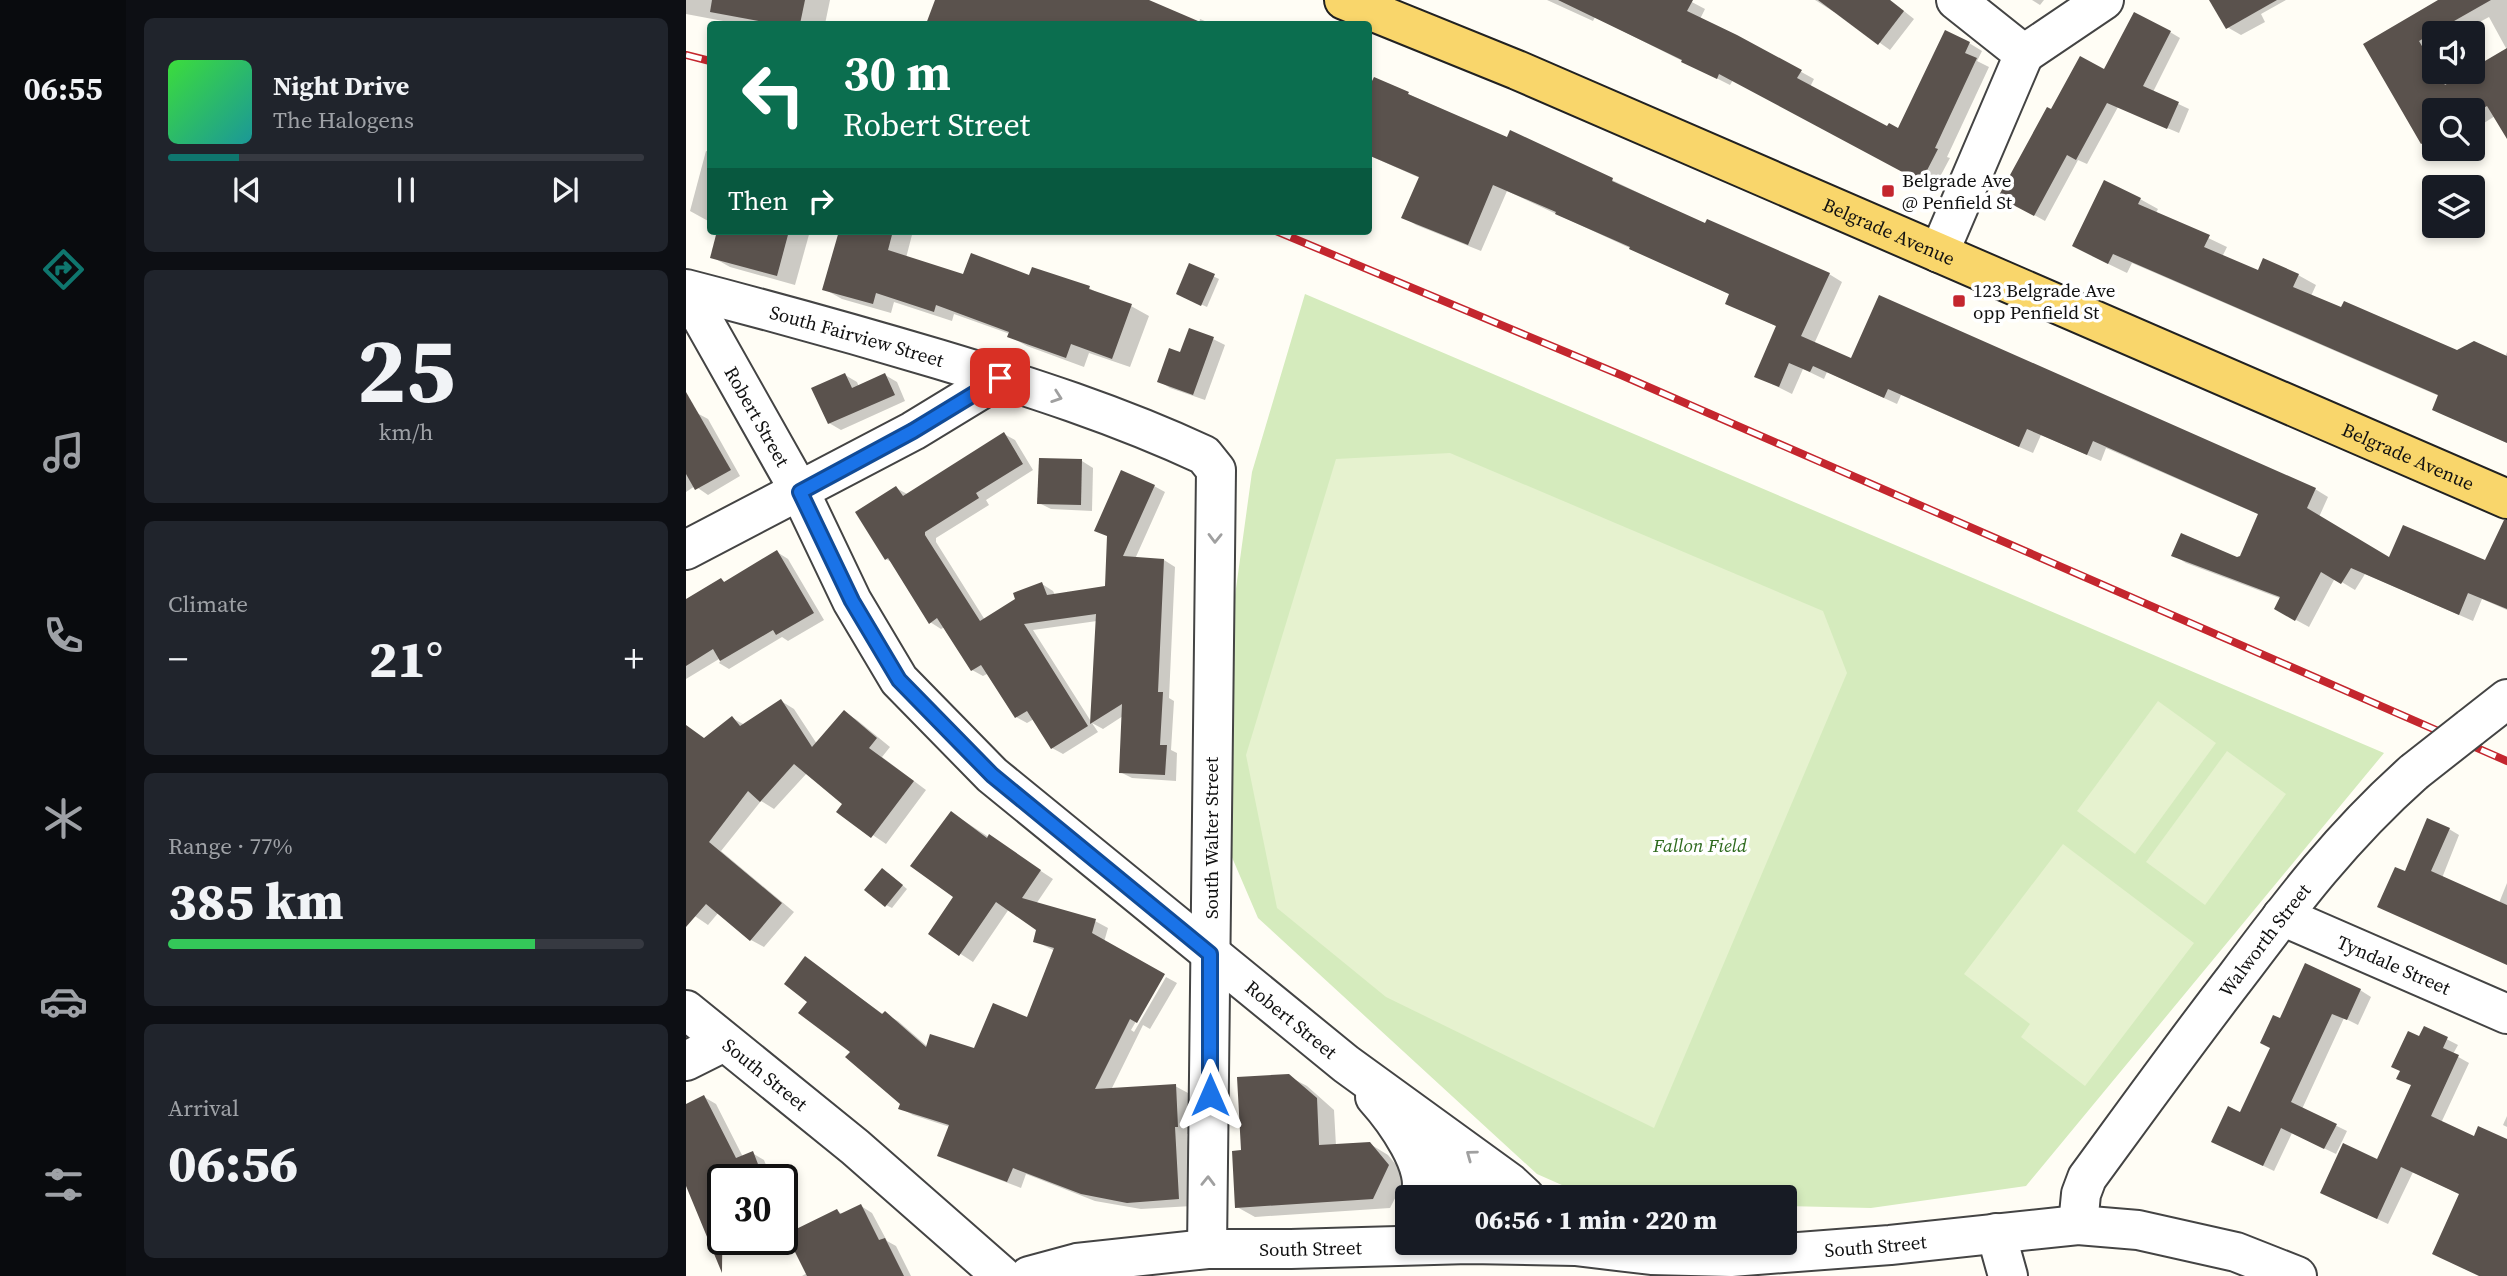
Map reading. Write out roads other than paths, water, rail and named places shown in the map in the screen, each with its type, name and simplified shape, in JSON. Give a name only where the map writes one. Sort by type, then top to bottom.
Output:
[{"type":"main road","name":"Belgrade Avenue","points":[[1344,0],[1517,70],[2507,499]]},
{"type":"street","points":[[1956,0],[2024,54]]},
{"type":"street","points":[[1939,253],[2024,54],[2104,0]]},
{"type":"street","name":"South Fairview Street","points":[[686,290],[823,325],[1000,378],[1148,431],[1204,455],[1216,470]]},
{"type":"street","name":"Robert Street","points":[[686,290],[800,492],[852,601],[899,680],[992,775],[1346,1064],[1512,1185]]},
{"type":"street","points":[[686,550],[913,431],[1000,378]]},
{"type":"street","name":"South Walter Street","points":[[1207,1249],[1216,470]]},
{"type":"street","name":"Walworth Street","points":[[2078,1224],[2081,1194],[2087,1178],[2282,916],[2349,834],[2414,772],[2507,699]]},
{"type":"street","name":"Tyndale Street","points":[[2282,916],[2507,1014]]},
{"type":"street","name":"South Street","points":[[686,1010],[855,1147],[1002,1276]]},
{"type":"street","points":[[686,1061],[724,1042]]},
{"type":"street","points":[[1346,1064],[1457,1185]]},
{"type":"street","points":[[1390,1113],[1418,1161],[1422,1185]]},
{"type":"street","name":"South Street","points":[[1613,1255],[1653,1266],[1890,1245],[2078,1224],[2138,1230],[2236,1252],[2297,1276]]},
{"type":"street","points":[[1381,1247],[1395,1232]]},
{"type":"street","points":[[1996,1233],[2008,1276]]},
{"type":"street","name":"South Street","points":[[1029,1276],[1077,1263],[1207,1249],[1295,1263],[1395,1247]]},
{"type":"railway","points":[[686,55],[707,60]]},
{"type":"railway","points":[[1286,235],[1621,375],[2507,761]]},
{"type":"place","name":"Belgrade Ave @ Penfield St","points":[[1888,191]]},
{"type":"place","name":"123 Belgrade Ave opp Penfield St","points":[[1959,301]]},
{"type":"park label","name":"Fallon Field","points":[[1700,845]]}]
